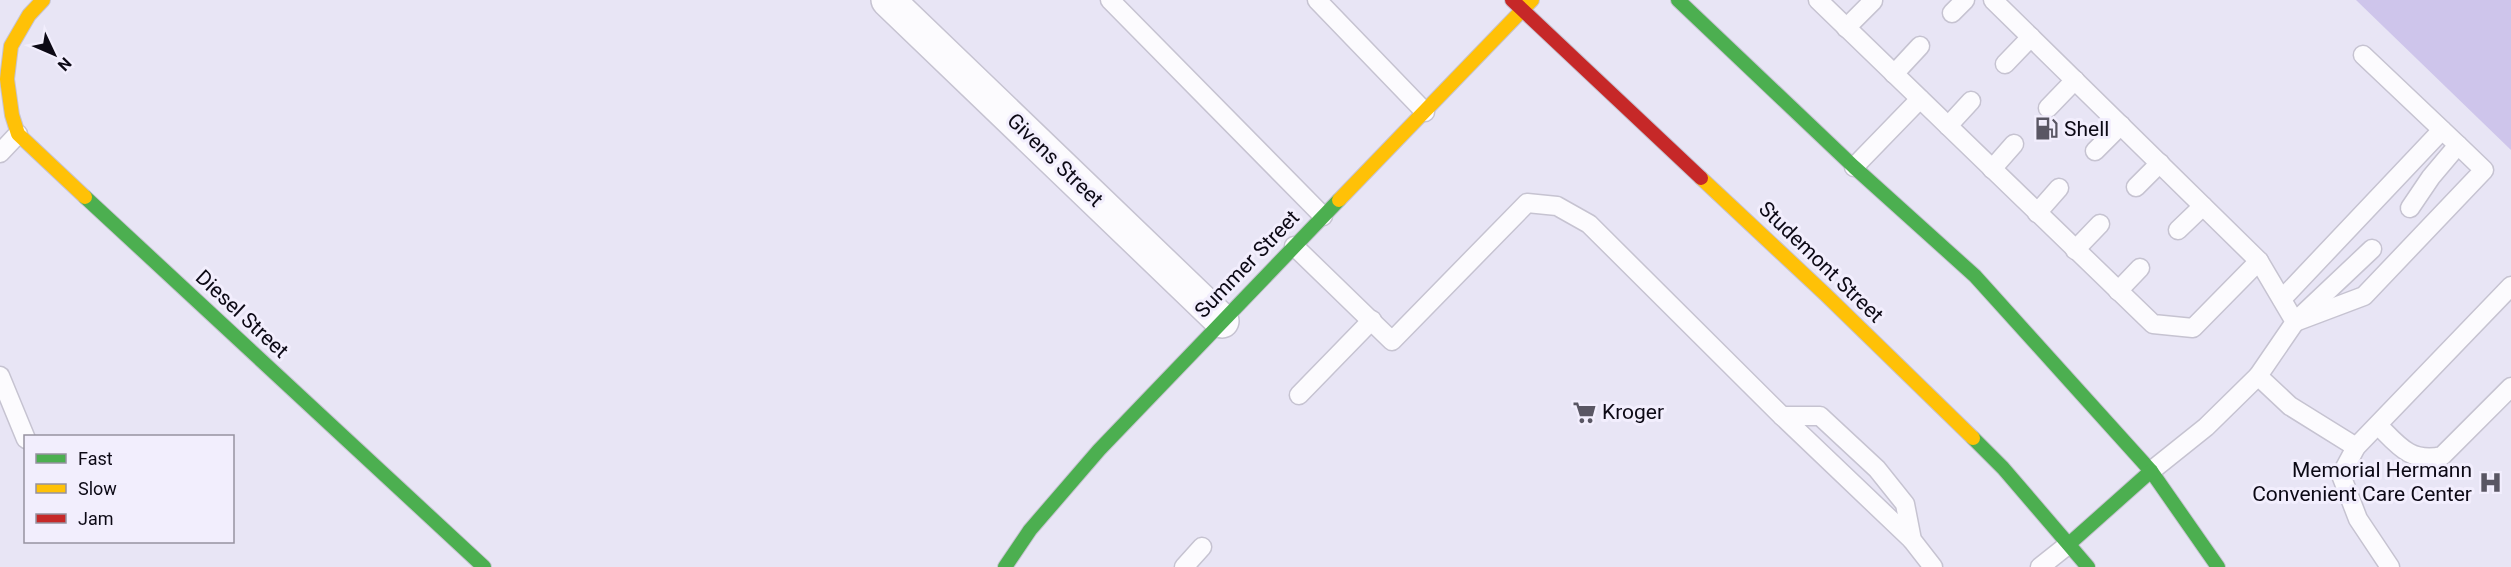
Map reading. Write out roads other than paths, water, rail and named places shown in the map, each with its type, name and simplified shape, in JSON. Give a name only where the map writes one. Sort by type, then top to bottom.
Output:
[{"type":"main road","name":"Diesel Street","points":[[43,0],[10,40],[2,73],[6,106],[18,134],[484,567]]},
{"type":"main road","points":[[1678,0],[1854,167],[1975,276],[2151,471],[2217,567]]},
{"type":"main road","name":"Summer Street","points":[[1005,567],[1030,530],[1099,450],[1425,112],[1522,3]]},
{"type":"main road","name":"Studemont Street","points":[[1522,3],[2003,468],[2088,567]]},
{"type":"main road","points":[[2069,544],[2151,471]]},
{"type":"street","name":"Givens Street","points":[[888,0],[1222,321]]},
{"type":"lane","points":[[1110,0],[1323,216]]},
{"type":"lane","points":[[1317,0],[1425,112]]},
{"type":"lane","points":[[1818,0],[2153,324],[2193,328],[2259,261]]},
{"type":"lane","points":[[1993,0],[2259,261],[2295,322]]},
{"type":"lane","points":[[1846,28],[1873,1]]},
{"type":"lane","points":[[2006,64],[2031,37]]},
{"type":"lane","points":[[1894,74],[1920,46]]},
{"type":"lane","points":[[2295,322],[2364,296],[2484,170],[2363,55]]},
{"type":"lane","points":[[2048,108],[2075,80]]},
{"type":"lane","points":[[1854,167],[1920,99]]},
{"type":"lane","points":[[1948,126],[1971,101]]},
{"type":"lane","points":[[2095,151],[2121,125]]},
{"type":"lane","points":[[2282,299],[2442,130]]},
{"type":"lane","points":[[0,153],[18,134]]},
{"type":"lane","points":[[1992,169],[2014,144]]},
{"type":"lane","points":[[2410,208],[2431,177],[2458,146]]},
{"type":"lane","points":[[2136,187],[2160,164]]},
{"type":"lane","points":[[2037,213],[2059,188]]},
{"type":"lane","points":[[1294,246],[1392,341],[1527,203],[1557,206],[1589,224],[1782,416],[1912,540],[1933,567]]},
{"type":"lane","points":[[2178,230],[2203,206]]},
{"type":"lane","points":[[2075,250],[2100,225]]},
{"type":"lane","points":[[2151,471],[2206,427],[2258,376],[2295,322],[2372,249]]},
{"type":"lane","points":[[2118,291],[2140,268]]},
{"type":"lane","points":[[2390,567],[2358,519],[2341,476],[2356,447],[2511,286]]},
{"type":"lane","points":[[1299,395],[1372,320]]},
{"type":"lane","points":[[0,376],[24,435]]},
{"type":"lane","points":[[2258,376],[2290,406],[2356,447]]},
{"type":"lane","points":[[2378,425],[2402,449],[2414,456],[2429,459],[2442,456],[2511,387]]},
{"type":"lane","points":[[1782,416],[1820,416],[1877,469],[1905,504],[1912,540]]},
{"type":"lane","points":[[2040,567],[2069,544]]},
{"type":"lane","points":[[1184,567],[1202,546]]},
{"type":"place","name":"Shell","points":[[2046,129]]},
{"type":"place","name":"Kroger","points":[[1584,412]]},
{"type":"place","name":"Memorial Hermann Convenient Care Center","points":[[2490,482]]}]
